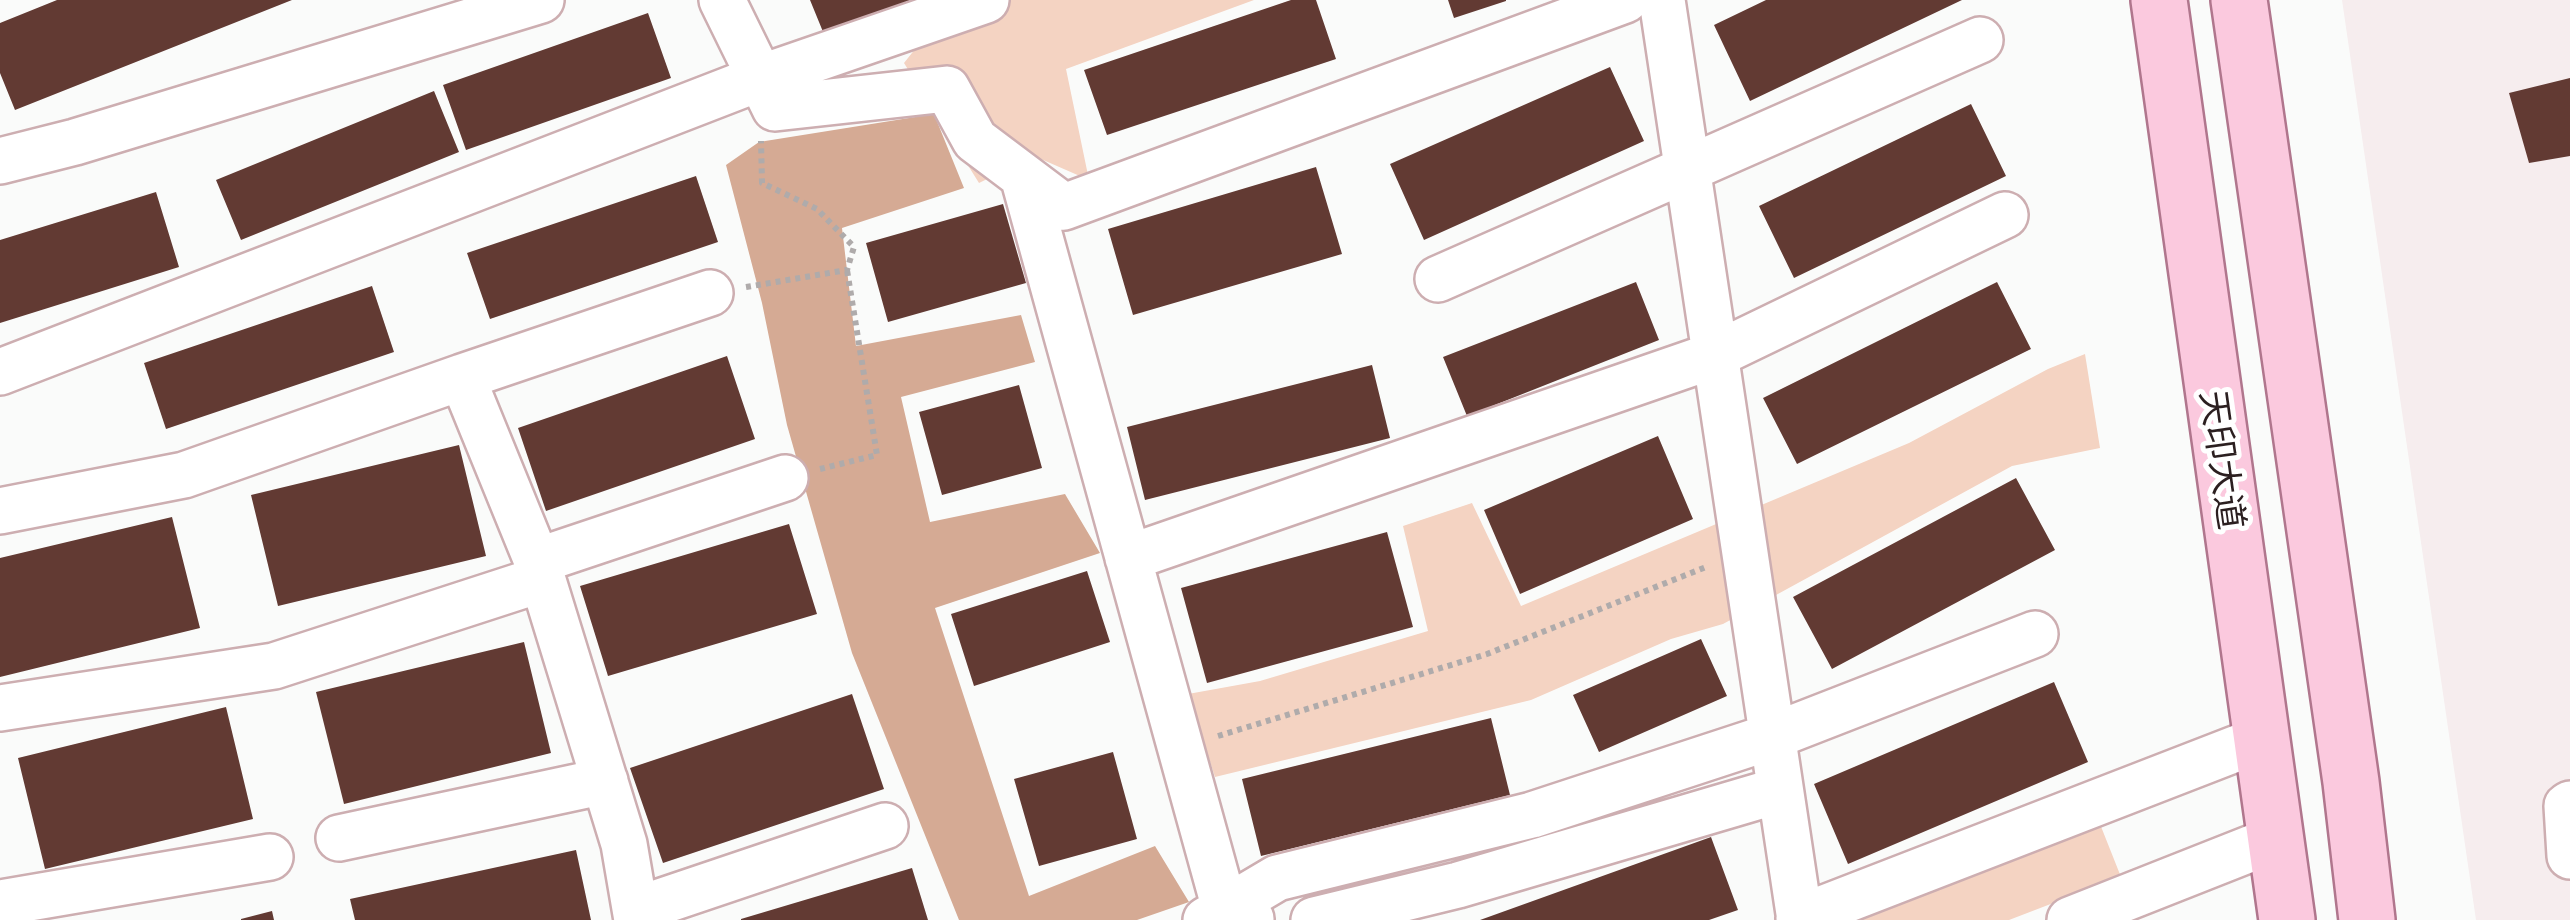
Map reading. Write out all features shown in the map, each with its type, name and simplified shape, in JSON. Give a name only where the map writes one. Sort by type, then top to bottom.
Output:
[{"type":"main road","name":"天印大道","points":[[2158,0],[2287,920]]},
{"type":"main road","points":[[2240,0],[2351,782],[2366,920]]},
{"type":"street","points":[[0,161],[75,142],[541,0]]},
{"type":"street","points":[[722,0],[775,108],[947,90],[975,140],[1064,208],[1625,0]]},
{"type":"street","points":[[0,372],[760,78],[986,0]]},
{"type":"street","points":[[1662,0],[1799,919],[2261,739]]},
{"type":"street","points":[[1438,279],[1980,40]]},
{"type":"street","points":[[1023,176],[1228,916],[1277,878],[1532,814],[1774,736],[2035,634]]},
{"type":"street","points":[[1128,558],[1715,355],[2005,216]]},
{"type":"street","points":[[0,511],[184,475],[710,293]]},
{"type":"street","points":[[462,377],[540,570],[624,844],[636,915],[885,826]]},
{"type":"street","points":[[0,708],[274,666],[785,478]]},
{"type":"street","points":[[338,838],[604,781]]},
{"type":"street","points":[[1314,920],[1458,885],[1780,790]]},
{"type":"street","points":[[2570,804],[2570,856]]},
{"type":"street","points":[[2070,920],[2276,839]]},
{"type":"street","points":[[0,903],[270,856]]},
{"type":"path","points":[[760,78],[762,183],[817,209],[854,247],[847,270],[878,455],[785,478]]},
{"type":"path","points":[[710,293],[847,270]]},
{"type":"path","points":[[1180,748],[1488,654],[1744,552]]},
{"type":"shaded area","points":[[998,0],[1254,0],[1066,69],[1089,180],[1034,156],[979,183],[904,63],[931,29]]},
{"type":"shaded area","points":[[2342,0],[2570,0],[2570,920],[2476,920]]},
{"type":"shaded area","points":[[934,114],[964,188],[842,228],[856,346],[1021,315],[1035,362],[901,397],[930,522],[1065,494],[1100,553],[935,608],[1029,896],[1155,846],[1189,902],[1137,920],[959,920],[852,653],[787,425],[762,303],[726,165],[759,142]]},
{"type":"shaded area","points":[[2085,354],[2100,448],[2012,466],[1723,624],[1671,639],[1531,700],[1215,777],[1188,694],[1260,681],[1428,631],[1403,526],[1472,503],[1521,606],[1909,443],[2048,369]]},
{"type":"shaded area","points":[[2100,824],[2121,877],[2009,920],[1850,920]]},
{"type":"building","points":[[57,0],[292,0],[15,110],[0,73],[0,23]]},
{"type":"building","points":[[810,0],[937,0],[828,44]]},
{"type":"building","points":[[1291,0],[1316,0],[1336,59],[1107,135],[1084,70]]},
{"type":"building","points":[[1448,0],[1506,0],[1506,1],[1454,18]]},
{"type":"building","points":[[1766,0],[1962,0],[1750,101],[1714,25]]},
{"type":"building","points":[[648,13],[671,78],[466,150],[443,85]]},
{"type":"building","points":[[1610,67],[1644,141],[1424,240],[1390,164]]},
{"type":"building","points":[[2570,78],[2570,156],[2529,163],[2509,93]]},
{"type":"building","points":[[434,91],[459,152],[241,240],[216,180]]},
{"type":"building","points":[[1971,104],[2006,176],[1794,278],[1759,206]]},
{"type":"building","points":[[1316,167],[1342,254],[1133,315],[1108,229]]},
{"type":"building","points":[[696,176],[718,242],[490,319],[467,253]]},
{"type":"building","points":[[156,192],[179,267],[0,323],[0,240]]},
{"type":"building","points":[[1003,204],[1026,283],[888,322],[866,243]]},
{"type":"building","points":[[1636,282],[1659,340],[1467,416],[1443,357]]},
{"type":"building","points":[[1997,282],[2031,349],[1797,464],[1763,398]]},
{"type":"building","points":[[372,286],[394,352],[166,429],[144,363]]},
{"type":"building","points":[[727,356],[755,439],[546,511],[518,428]]},
{"type":"building","points":[[1372,365],[1390,438],[1145,500],[1127,427]]},
{"type":"building","points":[[1019,385],[1042,468],[942,495],[919,412]]},
{"type":"building","points":[[1658,436],[1693,519],[1520,594],[1484,510]]},
{"type":"building","points":[[459,445],[486,556],[278,606],[251,495]]},
{"type":"building","points":[[2016,478],[2055,550],[1832,669],[1793,597]]},
{"type":"building","points":[[172,517],[200,628],[0,677],[0,558]]},
{"type":"building","points":[[789,524],[817,614],[608,676],[580,586]]},
{"type":"building","points":[[1387,532],[1413,627],[1207,683],[1181,588]]},
{"type":"building","points":[[1087,571],[1110,642],[974,686],[951,614]]},
{"type":"building","points":[[1701,639],[1727,696],[1599,752],[1573,695]]},
{"type":"building","points":[[524,642],[551,753],[344,804],[316,692]]},
{"type":"building","points":[[2054,682],[2088,762],[1848,864],[1814,784]]},
{"type":"building","points":[[852,694],[884,789],[663,863],[630,768]]},
{"type":"building","points":[[226,707],[253,819],[45,869],[18,758]]},
{"type":"building","points":[[1491,718],[1510,795],[1261,856],[1242,779]]},
{"type":"building","points":[[1113,752],[1137,839],[1039,866],[1014,779]]},
{"type":"building","points":[[1711,837],[1738,910],[1709,920],[1480,920]]},
{"type":"building","points":[[576,850],[591,920],[355,920],[350,899]]},
{"type":"building","points":[[912,868],[928,920],[741,920],[741,919]]},
{"type":"building","points":[[272,911],[274,920],[241,920],[241,919]]}]
